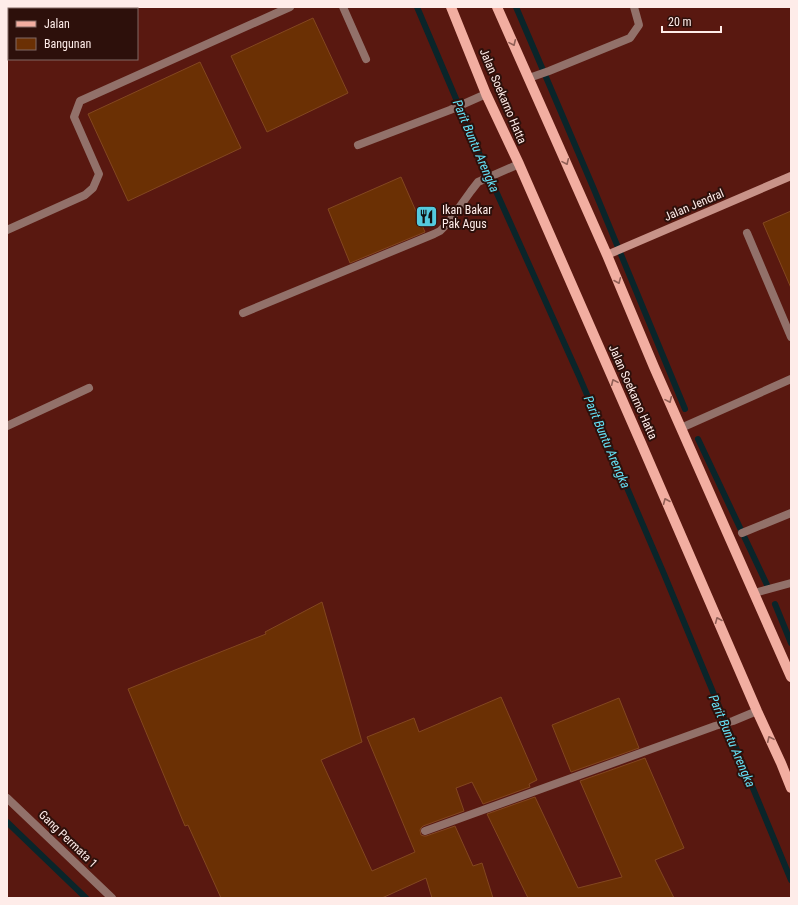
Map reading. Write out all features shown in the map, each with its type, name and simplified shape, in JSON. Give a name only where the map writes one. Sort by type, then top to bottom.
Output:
[{"type":"main road","name":"Jalan Soekarno Hatta","points":[[451,7],[486,94],[641,443],[791,788]]},
{"type":"main road","points":[[500,8],[533,77],[610,254],[654,367],[791,677]]},
{"type":"main road","name":"Jalan Jendral","points":[[610,254],[791,176]]},
{"type":"main road","points":[[781,763],[791,759]]},
{"type":"street","points":[[7,230],[85,195],[93,188],[99,174],[74,117],[80,101],[290,7]]},
{"type":"street","points":[[343,7],[366,59]]},
{"type":"street","points":[[533,77],[630,38],[639,25],[634,7]]},
{"type":"street","points":[[358,145],[450,110],[486,94]]},
{"type":"street","points":[[244,313],[440,231],[448,223],[478,182],[518,164]]},
{"type":"street","points":[[747,233],[791,337]]},
{"type":"street","points":[[681,428],[791,379]]},
{"type":"street","points":[[7,426],[89,388]]},
{"type":"street","points":[[742,533],[791,512]]},
{"type":"street","points":[[754,593],[791,583]]},
{"type":"street","points":[[425,831],[715,726],[733,721],[757,711]]},
{"type":"street","name":"Gang Permata 1","points":[[7,798],[112,898]]},
{"type":"building","points":[[313,18],[348,93],[267,132],[231,56]]},
{"type":"building","points":[[200,62],[241,148],[128,201],[88,114]]},
{"type":"building","points":[[401,177],[425,232],[350,263],[328,209]]},
{"type":"building","points":[[791,211],[791,288],[763,223]]},
{"type":"building","points":[[322,602],[362,742],[321,760],[372,871],[415,852],[367,737],[414,718],[419,732],[501,697],[537,780],[529,784],[530,787],[483,804],[472,782],[456,788],[464,811],[423,826],[420,830],[421,835],[426,836],[455,826],[473,866],[482,863],[493,898],[432,898],[426,878],[382,898],[221,898],[188,825],[185,826],[128,689],[266,634],[265,632]]},
{"type":"building","points":[[619,698],[639,748],[571,772],[552,725]]},
{"type":"building","points":[[645,758],[684,848],[655,860],[674,898],[528,898],[487,814],[535,797],[578,888],[622,877],[580,781]]},
{"type":"waterway","name":"Parit Buntu Arengka","points":[[417,7],[482,160],[579,376],[664,574],[791,880]]},
{"type":"waterway","name":"Parit Buntu Arengka","points":[[516,7],[593,187],[685,409]]},
{"type":"waterway","name":"Parit Buntu Arengka","points":[[698,439],[768,587]]},
{"type":"waterway","name":"Parit Buntu Arengka","points":[[775,604],[791,643]]},
{"type":"waterway","points":[[7,822],[86,898]]},
{"type":"place","name":"Ikan Bakar Pak Agus","points":[[427,217]]}]
